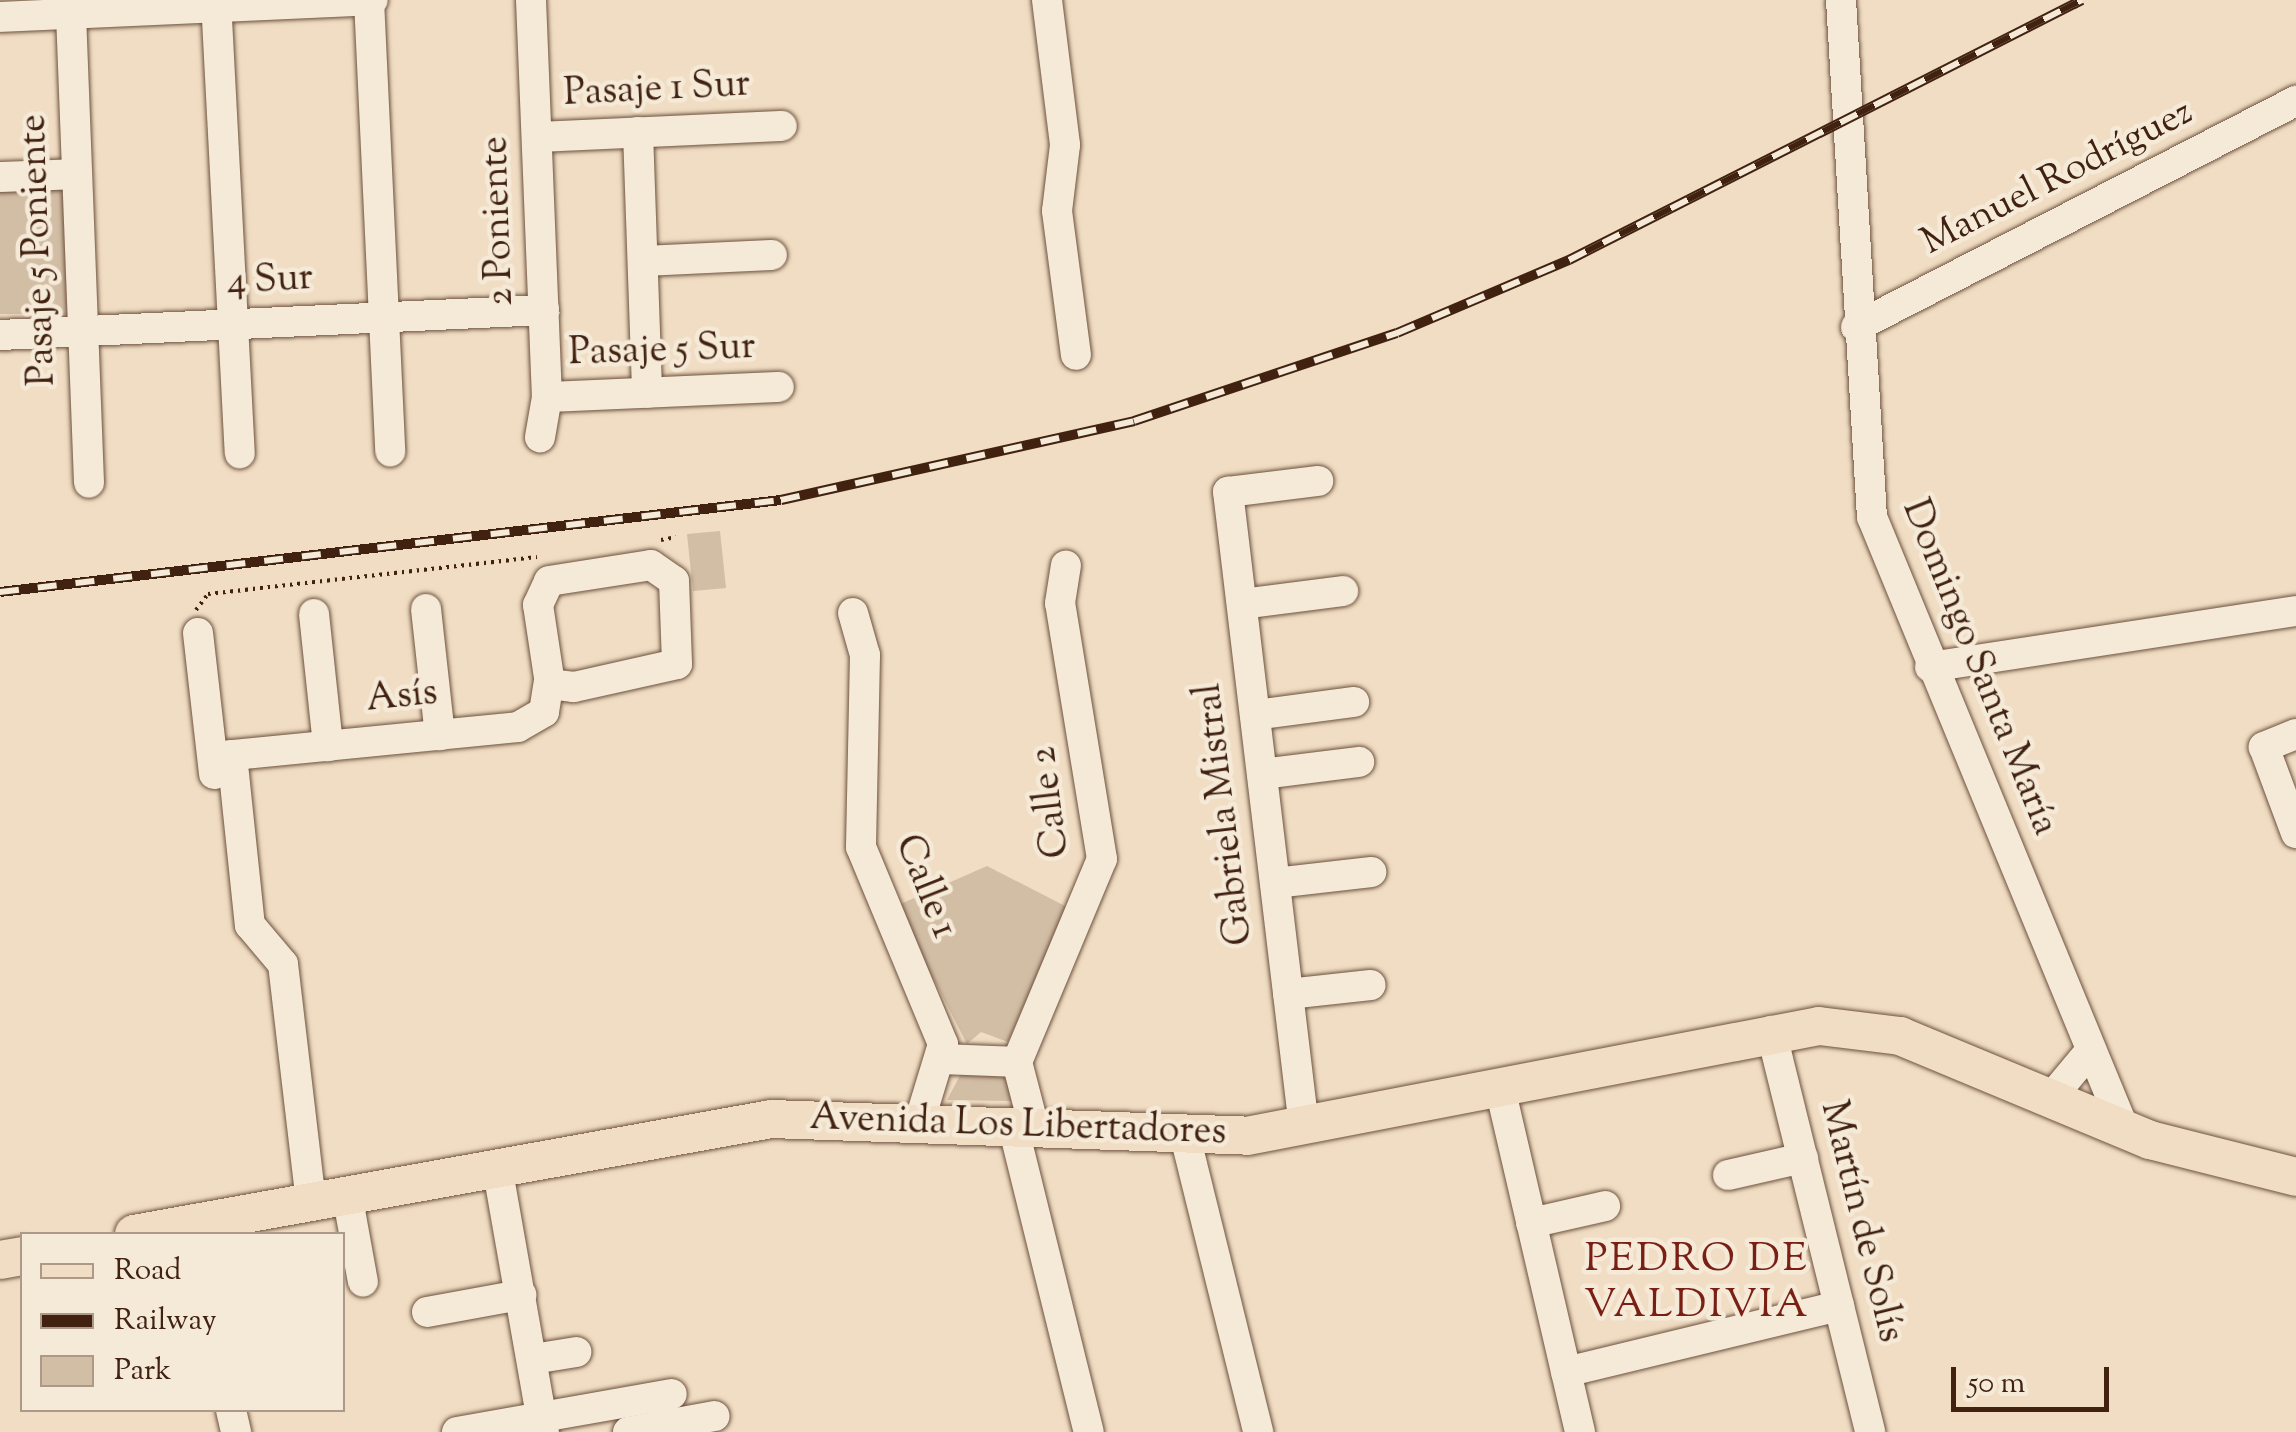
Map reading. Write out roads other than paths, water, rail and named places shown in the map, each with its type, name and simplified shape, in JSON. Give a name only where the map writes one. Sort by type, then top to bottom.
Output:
[{"type":"main road","name":"Avenida Los Libertadores","points":[[156,1232],[199,1228],[329,1198],[756,1120],[919,1123],[1186,1140],[1304,1127],[1771,1031],[1900,1036],[2125,1131],[2296,1177]]},
{"type":"street","points":[[0,16],[216,3],[371,0],[390,452]]},
{"type":"street","name":"2 Poniente","points":[[531,0],[547,397],[540,436]]},
{"type":"street","points":[[1047,0],[1065,152],[1057,210],[1076,355]]},
{"type":"street","name":"Domingo Santa María","points":[[1841,0],[1856,327],[1872,517],[1930,667],[2125,1131]]},
{"type":"street","points":[[216,3],[240,453]]},
{"type":"street","name":"Pasaje 5 Poniente","points":[[70,14],[90,482]]},
{"type":"street","name":"Manuel Rodríguez","points":[[1856,327],[2296,102]]},
{"type":"street","name":"Pasaje 1 Sur","points":[[537,137],[782,126]]},
{"type":"street","points":[[638,132],[648,392]]},
{"type":"street","points":[[0,177],[77,174]]},
{"type":"street","points":[[643,261],[772,255]]},
{"type":"street","name":"4 Sur","points":[[0,335],[544,310]]},
{"type":"street","name":"Pasaje 5 Sur","points":[[547,397],[779,387]]},
{"type":"street","name":"Gabriela Mistral","points":[[1304,1127],[1228,492],[1318,481]]},
{"type":"street","points":[[651,565],[671,574],[681,652],[672,669],[574,687],[550,682],[538,605],[549,580],[651,565]]},
{"type":"street","name":"Calle 2","points":[[1017,1062],[1102,859],[1060,603],[1066,565]]},
{"type":"street","points":[[1242,604],[1343,591]]},
{"type":"street","points":[[426,609],[440,735]]},
{"type":"street","points":[[1930,667],[2296,611]]},
{"type":"street","name":"Calle 1","points":[[853,613],[865,655],[861,846],[939,1022],[943,1059]]},
{"type":"street","points":[[314,614],[328,746]]},
{"type":"street","points":[[198,633],[222,756],[227,919],[238,934],[262,940],[283,964],[329,1198],[342,1232]]},
{"type":"street","name":"Asís","points":[[222,756],[527,725],[550,702],[550,682]]},
{"type":"street","points":[[1255,715],[1354,702]]},
{"type":"street","points":[[2296,734],[2264,748],[2296,833]]},
{"type":"street","points":[[1262,774],[1359,762]]},
{"type":"street","points":[[1275,883],[1371,872]]},
{"type":"street","points":[[1288,994],[1371,985]]},
{"type":"street","name":"Martín de Solís","points":[[1771,1031],[1870,1432]]},
{"type":"street","points":[[2050,1099],[2091,1050]]},
{"type":"street","points":[[919,1123],[943,1059],[1017,1062],[1025,1130],[1089,1432]]},
{"type":"street","points":[[1500,1088],[1580,1432]]},
{"type":"street","points":[[1186,1140],[1258,1432]]},
{"type":"street","points":[[1728,1175],[1803,1158]]},
{"type":"street","points":[[498,1166],[543,1424]]},
{"type":"street","points":[[1531,1223],[1605,1206]]},
{"type":"street","points":[[345,1239],[362,1282]]},
{"type":"street","points":[[428,1312],[521,1294]]},
{"type":"street","points":[[1566,1372],[1840,1306]]},
{"type":"street","points":[[533,1359],[576,1352]]},
{"type":"street","points":[[457,1432],[543,1424],[672,1394]]},
{"type":"street","points":[[628,1432],[715,1416]]},
{"type":"railway","points":[[0,592],[781,500],[1134,421],[1397,333],[1569,260],[2082,0]]},
{"type":"district","name":"PEDRO DE VALDIVIA","points":[[1697,1284]]}]
